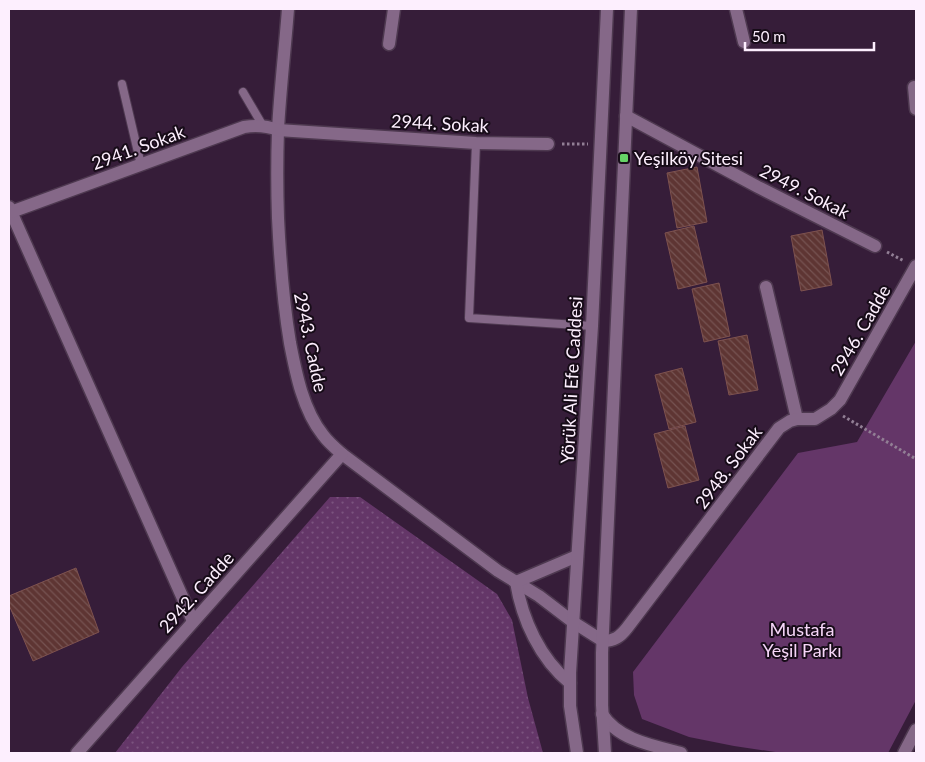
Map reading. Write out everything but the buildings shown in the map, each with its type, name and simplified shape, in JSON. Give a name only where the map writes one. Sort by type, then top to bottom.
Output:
[{"type":"street","name":"2943. Cadde","points":[[288,9],[278,130],[278,197],[282,286],[294,367],[300,389],[315,422],[322,435],[342,454],[498,571],[539,596],[573,622],[603,641]]},
{"type":"street","points":[[389,44],[394,9]]},
{"type":"street","name":"Yörük Ali Efe Caddesi","points":[[576,753],[570,706],[570,683],[592,326],[608,9]]},
{"type":"street","points":[[605,753],[602,714],[603,641],[631,9]]},
{"type":"street","points":[[736,9],[744,42]]},
{"type":"street","points":[[914,87],[916,109]]},
{"type":"street","name":"2949. Sokak","points":[[626,116],[758,187],[875,246]]},
{"type":"street","name":"2941. Sokak","points":[[10,210],[244,127],[262,126],[278,130]]},
{"type":"street","name":"2944. Sokak","points":[[278,130],[476,142],[548,144]]},
{"type":"street","points":[[10,210],[193,621]]},
{"type":"street","name":"2946. Cadde","points":[[831,409],[843,395],[916,267]]},
{"type":"street","points":[[766,287],[797,419]]},
{"type":"street","name":"2948. Sokak","points":[[603,641],[617,638],[624,632],[779,428],[797,419],[815,419],[831,409]]},
{"type":"street","name":"2942. Cadde","points":[[77,753],[342,454]]},
{"type":"street","points":[[570,683],[549,662],[536,640],[521,608],[516,582],[577,556]]},
{"type":"street","points":[[602,714],[614,728],[627,735],[648,744],[681,753]]},
{"type":"street","points":[[904,753],[916,730]]},
{"type":"street","points":[[574,736],[577,745],[583,753]]},
{"type":"lane","points":[[122,84],[141,165]]},
{"type":"lane","points":[[243,92],[262,126]]},
{"type":"lane","points":[[476,142],[469,318],[592,326]]},
{"type":"path","points":[[548,144],[601,144]]},
{"type":"path","points":[[875,246],[916,267]]},
{"type":"path","points":[[831,409],[916,459]]},
{"type":"green space","name":"Mustafa Yeşil Parkı","points":[[916,341],[916,700],[888,753],[782,753],[689,737],[642,719],[634,695],[633,672],[798,453],[857,442]]},
{"type":"green space","points":[[330,497],[360,497],[497,594],[512,620],[528,698],[543,753],[115,753],[182,667]]},
{"type":"place","name":"Yeşilköy Sitesi","points":[[624,158]]}]
